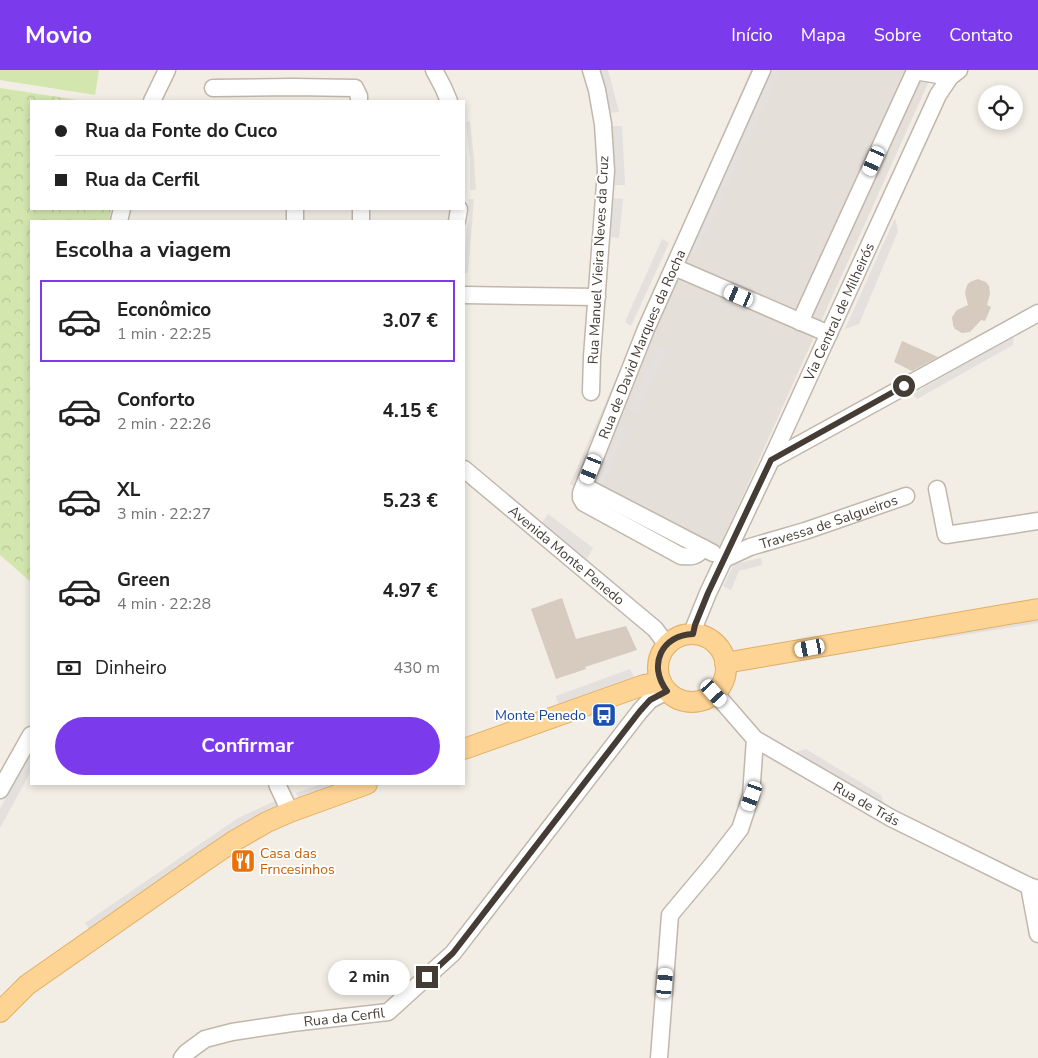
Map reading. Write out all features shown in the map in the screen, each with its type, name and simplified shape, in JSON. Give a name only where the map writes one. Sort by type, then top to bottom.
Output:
[{"type":"main road","points":[[725,663],[1038,609]]},
{"type":"main road","points":[[693,634],[703,635],[718,646],[723,654],[725,671],[724,679],[714,693],[702,700],[687,701],[679,699],[664,686],[658,666],[662,651],[666,645],[679,636],[693,634]]},
{"type":"main road","points":[[465,749],[644,685],[664,686]]},
{"type":"main road","points":[[0,1012],[27,985],[234,841],[290,812],[364,785]]},
{"type":"street","points":[[152,100],[167,70]]},
{"type":"street","points":[[434,70],[449,100]]},
{"type":"street","name":"Rua Manuel Vieira Neves da Cruz","points":[[591,70],[597,90],[603,124],[606,171],[591,392]]},
{"type":"street","name":"Rua de David Marques da Rocha","points":[[724,559],[704,548],[698,555],[681,556],[584,503],[581,498],[584,486],[646,329],[762,70]]},
{"type":"street","points":[[800,322],[915,71],[955,74]]},
{"type":"street","name":"Via Central de Milheirós","points":[[693,634],[708,593],[938,95],[955,74]]},
{"type":"street","points":[[212,88],[293,94],[354,88],[359,96],[359,100]]},
{"type":"street","points":[[674,267],[829,334]]},
{"type":"street","points":[[465,295],[597,297]]},
{"type":"street","points":[[771,460],[1038,313]]},
{"type":"street","name":"Avenida Monte Penedo","points":[[465,469],[655,629],[666,645]]},
{"type":"street","points":[[937,489],[946,535],[1038,521]]},
{"type":"street","name":"Travessa de Salgueiros","points":[[724,559],[750,547],[805,531],[906,496]]},
{"type":"street","name":"Rua da Cerfil","points":[[182,1058],[205,1039],[232,1032],[388,1012],[453,953],[640,711],[664,686]]},
{"type":"street","name":"Rua de Trás","points":[[714,693],[755,739],[891,818],[1034,887]]},
{"type":"street","points":[[0,790],[30,737]]},
{"type":"street","points":[[659,1058],[670,915],[740,829],[752,796],[755,739]]},
{"type":"street","points":[[277,785],[290,812]]},
{"type":"street","points":[[1034,887],[1038,934]]},
{"type":"shaded area","points":[[599,70],[608,70],[619,112],[611,113]]},
{"type":"shaded area","points":[[751,70],[934,70],[717,553],[570,484]]},
{"type":"shaded area","points":[[770,70],[781,70],[696,254],[687,251]]},
{"type":"shaded area","points":[[470,121],[476,190],[470,190],[470,159],[466,122]]},
{"type":"shaded area","points":[[612,126],[622,126],[625,185],[615,185]]},
{"type":"shaded area","points":[[613,198],[623,199],[619,238],[611,237]]},
{"type":"shaded area","points":[[469,199],[474,199],[468,273],[465,273]]},
{"type":"shaded area","points":[[895,218],[898,231],[859,324],[845,329]]},
{"type":"shaded area","points":[[662,239],[669,243],[631,326],[625,322]]},
{"type":"shaded area","points":[[1014,335],[1013,345],[917,399],[913,394]]},
{"type":"shaded area","points":[[658,347],[667,351],[637,414],[629,410]]},
{"type":"shaded area","points":[[620,427],[628,431],[600,490],[592,485]]},
{"type":"shaded area","points":[[548,514],[593,548],[587,559],[542,523]]},
{"type":"shaded area","points":[[761,558],[762,565],[739,571],[731,590],[723,586],[734,564]]},
{"type":"shaded area","points":[[1038,619],[1038,623],[932,640],[932,636]]},
{"type":"shaded area","points":[[905,640],[906,643],[773,666],[772,662]]},
{"type":"shaded area","points":[[630,669],[634,677],[558,704],[556,696]]},
{"type":"shaded area","points":[[806,749],[881,795],[884,805],[796,752]]},
{"type":"shaded area","points":[[30,753],[30,773],[0,828],[0,809]]},
{"type":"shaded area","points":[[318,785],[337,785],[338,787],[300,801],[296,793]]},
{"type":"shaded area","points":[[275,801],[280,811],[91,931],[85,923],[238,818]]},
{"type":"green space","points":[[0,70],[99,70],[95,95],[0,80]]},
{"type":"green space","points":[[0,88],[78,100],[30,100],[30,210],[111,210],[109,220],[30,220],[30,581],[0,555]]},
{"type":"building","points":[[978,279],[986,282],[989,286],[990,294],[987,305],[991,307],[985,321],[981,320],[970,332],[962,333],[955,329],[952,317],[957,310],[968,305],[965,293],[967,285]]},
{"type":"building","points":[[902,341],[938,357],[912,371],[894,362]]},
{"type":"building","points":[[562,598],[576,639],[626,626],[637,650],[585,667],[586,669],[556,679],[531,609]]},
{"type":"place","name":"Monte Penedo","points":[[604,715]]},
{"type":"place","name":"Casa das Frncesinhos","points":[[243,861]]},
{"type":"route","points":[[427,977],[453,953],[640,711],[650,700],[667,691],[658,674],[659,658],[662,651],[666,645],[679,636],[693,634],[708,593],[771,460],[904,386]]}]
